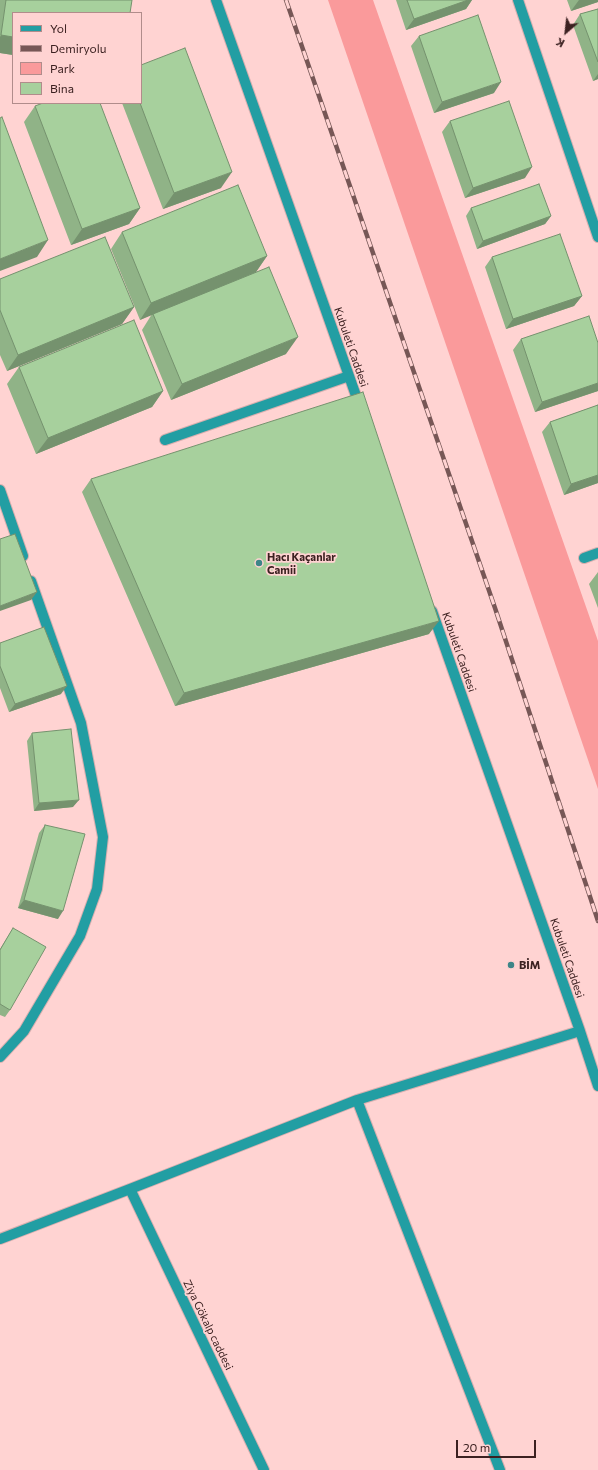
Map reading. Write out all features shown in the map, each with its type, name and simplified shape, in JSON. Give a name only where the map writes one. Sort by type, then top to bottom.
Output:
[{"type":"street","name":"Kubuleti Caddesi","points":[[216,0],[362,414]]},
{"type":"street","points":[[518,0],[598,237]]},
{"type":"street","points":[[165,440],[349,376]]},
{"type":"street","points":[[0,490],[2,502],[81,723],[103,837],[97,889],[80,936],[24,1031],[0,1057]]},
{"type":"street","points":[[584,558],[598,553]]},
{"type":"street","name":"Kubuleti Caddesi","points":[[429,602],[598,1086]]},
{"type":"street","points":[[0,1239],[130,1190],[357,1100],[580,1031]]},
{"type":"street","points":[[357,1100],[500,1470]]},
{"type":"street","name":"Ziya Gökalp caddesi","points":[[130,1190],[264,1470]]},
{"type":"green space","points":[[328,0],[373,0],[598,641],[598,789]]},
{"type":"building","points":[[6,0],[132,0],[130,12],[12,12],[12,37],[1,35]]},
{"type":"building","points":[[407,0],[468,0],[414,19]]},
{"type":"building","points":[[598,9],[598,62],[580,14]]},
{"type":"building","points":[[478,15],[501,82],[442,102],[419,36]]},
{"type":"building","points":[[185,48],[232,172],[174,193],[140,104],[142,104],[142,65]]},
{"type":"building","points":[[509,101],[532,167],[473,188],[450,121]]},
{"type":"building","points":[[40,104],[100,104],[140,208],[82,229],[35,106]]},
{"type":"building","points":[[2,117],[48,240],[0,259],[0,118]]},
{"type":"building","points":[[539,184],[551,216],[483,241],[471,208]]},
{"type":"building","points":[[238,185],[267,256],[151,303],[122,232]]},
{"type":"building","points":[[560,234],[582,296],[513,319],[492,257]]},
{"type":"building","points":[[105,237],[134,307],[18,355],[0,310],[0,279]]},
{"type":"building","points":[[269,267],[298,337],[182,384],[153,314]]},
{"type":"building","points":[[589,316],[598,343],[598,383],[542,402],[521,339]]},
{"type":"building","points":[[134,320],[163,391],[48,438],[19,367]]},
{"type":"building","name":"Hacı Kaçanlar Camii","points":[[363,392],[439,621],[184,693],[91,479]]},
{"type":"building","points":[[598,405],[598,475],[571,484],[550,422]]},
{"type":"building","points":[[15,534],[37,592],[0,606],[0,539]]},
{"type":"building","points":[[44,627],[67,686],[15,704],[0,666],[0,643]]},
{"type":"building","points":[[71,729],[79,800],[39,803],[32,733]]},
{"type":"building","points":[[45,825],[85,834],[63,911],[24,900]]},
{"type":"building","points":[[13,928],[46,947],[10,1010],[0,1004],[0,950]]},
{"type":"railway","points":[[286,0],[495,608],[598,921]]},
{"type":"place","name":"Hacı Kaçanlar Camii","points":[[259,563]]},
{"type":"place","name":"BİM","points":[[511,965]]}]
